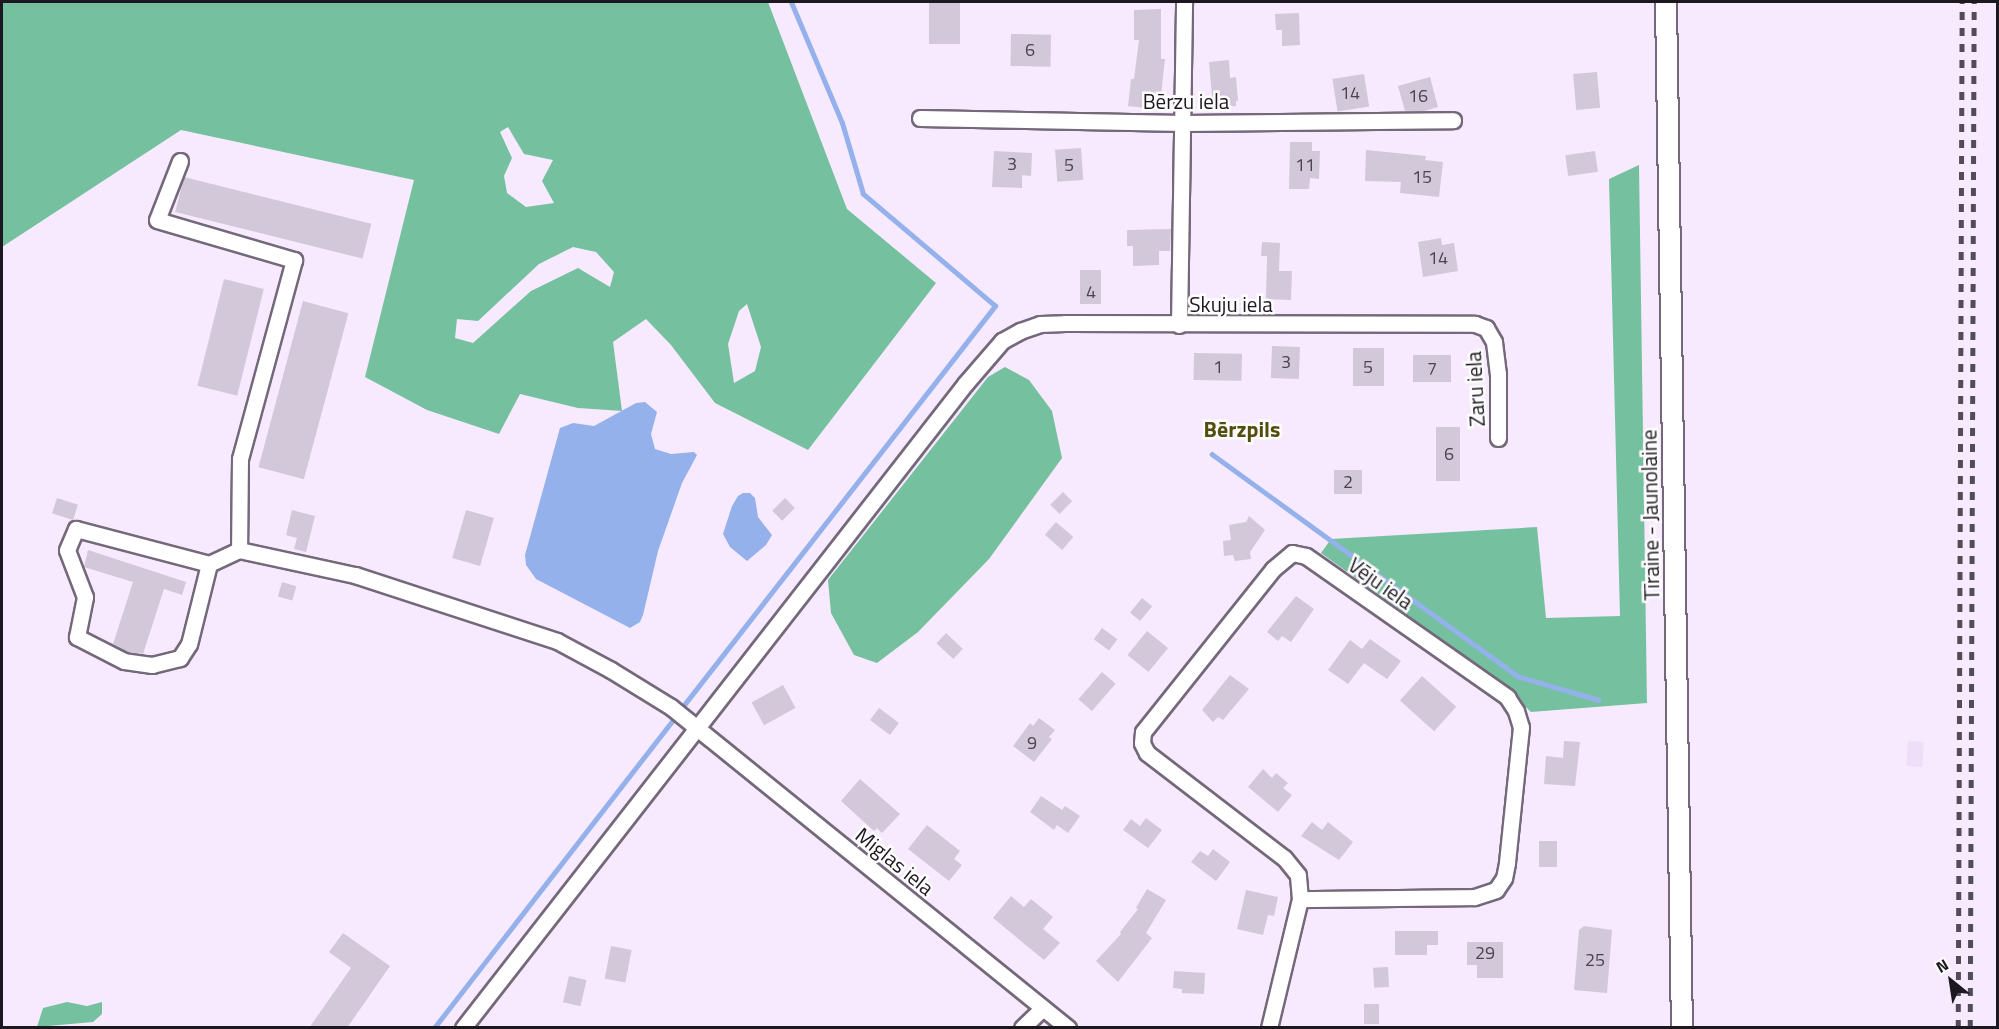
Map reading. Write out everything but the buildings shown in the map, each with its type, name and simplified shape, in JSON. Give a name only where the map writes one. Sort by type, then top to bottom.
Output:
[{"type":"main road","name":"Tīraine - Jaunolaine","points":[[1666,2],[1682,1028]]},
{"type":"street","points":[[1179,325],[1184,123],[1184,2]]},
{"type":"street","name":"Bērzu iela","points":[[920,118],[1184,123],[1453,120]]},
{"type":"street","points":[[180,161],[157,220],[294,260],[240,459],[239,550],[209,564],[76,529],[67,550],[85,597],[78,637],[124,661],[152,665],[180,658],[189,644],[209,564]]},
{"type":"street","name":"Skuju iela","points":[[695,727],[965,384],[1002,341],[1040,324],[1463,324]]},
{"type":"street","name":"Zaru iela","points":[[1463,324],[1486,328],[1494,342],[1498,374],[1498,438]]},
{"type":"street","name":"Miglas iela","points":[[239,550],[355,575],[557,641],[671,707],[1068,1028]]},
{"type":"street","name":"Vēju iela","points":[[1269,1028],[1300,899],[1298,874],[1284,858],[1147,753],[1142,743],[1143,732],[1273,568],[1292,553],[1306,556],[1507,697],[1516,711],[1521,727],[1507,863],[1504,878],[1496,890],[1474,897],[1300,899]]},
{"type":"street","points":[[463,1028],[695,727]]},
{"type":"street","points":[[1022,1028],[1043,1008]]},
{"type":"shaded area","points":[[1908,741],[1924,742],[1922,767],[1906,766]]},
{"type":"green space","points":[[2,2],[768,2],[847,209],[936,283],[808,450],[715,403],[671,345],[646,319],[613,342],[622,411],[578,408],[520,394],[499,434],[427,410],[365,377],[414,180],[181,130],[2,247]],"holes":[[[508,127],[524,154],[553,160],[542,181],[554,203],[526,207],[507,193],[504,176],[512,158],[500,132]],[[573,247],[596,252],[614,272],[610,287],[578,268],[531,291],[473,343],[455,338],[457,319],[478,321],[539,264]],[[747,304],[761,347],[755,371],[734,383],[728,344],[739,311]]]},
{"type":"green space","points":[[1639,165],[1647,703],[1531,712],[1499,681],[1321,553],[1331,539],[1537,527],[1546,618],[1620,616],[1609,179]]},
{"type":"green space","points":[[1005,367],[1029,380],[1052,411],[1062,458],[989,559],[918,632],[877,663],[854,655],[831,613],[828,580],[988,377]]},
{"type":"green space","points":[[67,1002],[87,1006],[102,1002],[102,1014],[93,1022],[37,1027],[43,1008]]},
{"type":"water","points":[[645,402],[657,412],[651,434],[655,449],[671,454],[694,452],[697,455],[682,483],[658,551],[643,615],[640,622],[630,628],[536,579],[526,565],[525,555],[560,428],[573,423],[594,426],[636,403]]},
{"type":"water","points":[[750,493],[755,498],[758,517],[772,535],[766,545],[747,561],[730,547],[723,534],[732,506],[738,496]]},
{"type":"waterway","points":[[684,705],[995,306],[863,194],[842,123],[791,2]]},
{"type":"waterway","points":[[1212,454],[1517,676],[1599,700]]},
{"type":"waterway","points":[[434,1028],[672,721]]},
{"type":"railway","points":[[1958,1028],[1962,2]]},
{"type":"railway","points":[[1970,1028],[1974,2]]},
{"type":"district","name":"Bērzpils","points":[[1242,430]]}]
